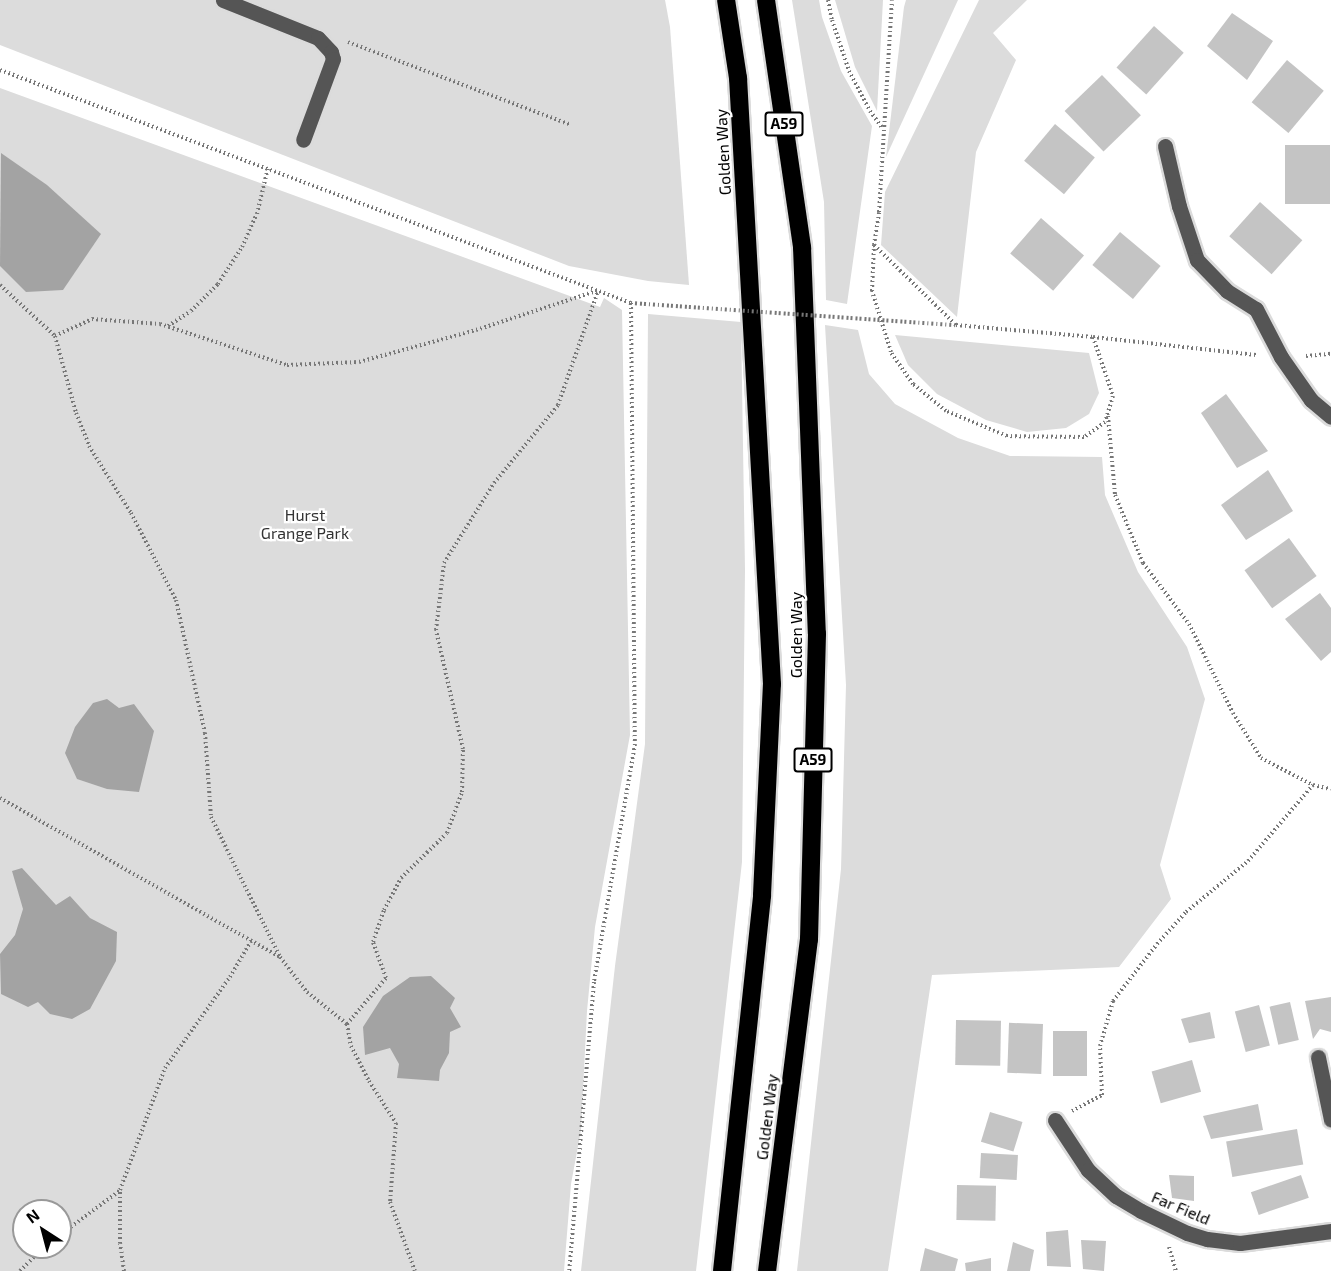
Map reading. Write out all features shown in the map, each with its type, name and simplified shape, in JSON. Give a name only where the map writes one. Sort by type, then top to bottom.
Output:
[{"type":"highway","name":"Golden Way","points":[[722,1271],[762,895],[772,684],[738,78],[726,0]]},
{"type":"highway","name":"Golden Way","points":[[766,0],[802,247],[817,634],[809,939],[767,1271]]},
{"type":"street","points":[[223,0],[318,38],[327,46],[333,59],[303,140]]},
{"type":"street","points":[[1165,146],[1179,206],[1197,260],[1227,291],[1256,309],[1281,357],[1311,400],[1331,417]]},
{"type":"street","points":[[1318,1057],[1331,1120]]},
{"type":"street","name":"Far Field","points":[[1056,1120],[1088,1170],[1116,1196],[1187,1233],[1207,1239],[1240,1243],[1331,1231]]},
{"type":"path","points":[[828,0],[832,20],[849,71],[870,111],[884,130]]},
{"type":"path","points":[[892,0],[872,291],[891,352],[913,384],[946,411],[1007,436],[1084,437],[1105,422],[1113,396],[1093,336]]},
{"type":"path","points":[[327,46],[347,42],[572,125]]},
{"type":"path","points":[[0,70],[631,303],[1093,336],[1281,357]]},
{"type":"path","points":[[167,327],[191,311],[218,284],[242,247],[257,214],[268,168]]},
{"type":"path","points":[[874,245],[956,325]]},
{"type":"path","points":[[0,285],[55,336],[76,413],[89,446],[130,513],[176,600],[205,733],[211,817],[280,957],[307,992],[347,1024],[351,1046],[396,1123],[390,1202],[415,1271]]},
{"type":"path","points":[[55,336],[92,319],[167,327],[287,365],[359,362],[476,330],[598,291]]},
{"type":"path","points":[[347,1024],[386,978],[373,942],[384,910],[401,878],[447,833],[462,792],[463,749],[436,630],[444,562],[495,483],[558,405],[598,291]]},
{"type":"path","points":[[569,1271],[594,982],[635,744],[631,303]]},
{"type":"path","points":[[1108,412],[1116,495],[1143,563],[1189,624],[1233,712],[1261,758],[1313,785],[1331,789]]},
{"type":"path","points":[[1056,1120],[1102,1095],[1101,1046],[1113,1001],[1157,944],[1186,912],[1248,861],[1313,785]]},
{"type":"path","points":[[0,798],[280,957]]},
{"type":"path","points":[[124,1271],[120,1243],[120,1191],[165,1068],[230,977],[251,941]]},
{"type":"path","points":[[72,1226],[120,1191]]},
{"type":"path","points":[[20,1271],[32,1259]]},
{"type":"green space","points":[[0,0],[665,0],[670,27],[689,285],[648,281],[569,266],[0,45]]},
{"type":"green space","points":[[792,0],[819,0],[822,17],[841,71],[872,126],[847,304],[826,300],[824,202]]},
{"type":"green space","points":[[835,0],[883,0],[877,111],[855,67]]},
{"type":"green space","points":[[906,0],[958,0],[886,157],[904,7]]},
{"type":"green space","points":[[979,0],[1027,0],[993,33],[1016,60],[976,152],[957,317],[881,245],[885,192]]},
{"type":"green space","name":"Hurst Grange Park","points":[[0,88],[600,307],[604,298],[622,310],[630,735],[595,927],[587,1011],[581,1130],[571,1184],[564,1271],[0,1271]]},
{"type":"green space","points":[[648,314],[741,322],[745,570],[742,862],[696,1271],[581,1271],[615,966],[645,744]]},
{"type":"green space","points":[[825,325],[858,330],[869,374],[895,404],[958,438],[1010,456],[1102,457],[1105,495],[1138,572],[1187,647],[1205,699],[1160,865],[1171,899],[1119,967],[932,975],[888,1271],[797,1271],[841,869],[846,685]]},
{"type":"green space","points":[[895,335],[1089,353],[1099,393],[1089,414],[1066,428],[1027,432],[986,420],[937,394],[908,365]]},
{"type":"shaded area","points":[[1,153],[47,185],[101,234],[63,290],[26,292],[0,266]]},
{"type":"shaded area","points":[[107,699],[119,708],[134,704],[154,731],[139,792],[107,789],[77,779],[65,753],[75,727],[93,703]]},
{"type":"shaded area","points":[[22,868],[56,905],[70,896],[90,918],[117,932],[116,961],[90,1009],[72,1019],[50,1014],[38,1002],[28,1007],[1,994],[0,954],[15,935],[23,909],[12,871]]},
{"type":"shaded area","points":[[431,976],[455,998],[450,1008],[461,1027],[450,1032],[449,1053],[440,1070],[439,1081],[397,1078],[399,1064],[390,1048],[365,1055],[363,1027],[383,996],[410,977]]},
{"type":"building","points":[[1232,13],[1273,41],[1247,80],[1207,46]]},
{"type":"building","points":[[1154,26],[1184,53],[1146,94],[1117,68]]},
{"type":"building","points":[[1287,60],[1324,91],[1288,133],[1252,102]]},
{"type":"building","points":[[1102,75],[1141,115],[1103,151],[1065,111]]},
{"type":"building","points":[[1055,124],[1095,157],[1064,194],[1024,161]]},
{"type":"building","points":[[1285,145],[1330,145],[1330,204],[1285,204]]},
{"type":"building","points":[[1260,202],[1302,240],[1272,274],[1229,236]]},
{"type":"building","points":[[1041,218],[1084,255],[1053,291],[1010,253]]},
{"type":"building","points":[[1120,232],[1161,266],[1133,299],[1092,265]]},
{"type":"building","points":[[1226,394],[1268,451],[1237,468],[1201,413]]},
{"type":"building","points":[[1268,470],[1293,511],[1246,540],[1221,505]]},
{"type":"building","points":[[1289,538],[1317,576],[1272,608],[1245,570]]},
{"type":"building","points":[[1320,593],[1331,608],[1331,652],[1321,661],[1285,619]]},
{"type":"building","points":[[1331,997],[1331,1032],[1320,1029],[1313,1039],[1305,1001]]},
{"type":"building","points":[[1290,1002],[1299,1040],[1278,1045],[1270,1007]]},
{"type":"building","points":[[1259,1005],[1270,1046],[1246,1052],[1235,1011]]},
{"type":"building","points":[[1210,1012],[1215,1038],[1189,1043],[1181,1019]]},
{"type":"building","points":[[956,1020],[1001,1021],[1000,1066],[955,1065]]},
{"type":"building","points":[[1009,1023],[1043,1024],[1041,1074],[1007,1073]]},
{"type":"building","points":[[1053,1031],[1087,1031],[1087,1076],[1053,1076]]},
{"type":"building","points":[[1192,1060],[1201,1092],[1161,1103],[1152,1072]]},
{"type":"building","points":[[1258,1104],[1263,1130],[1211,1139],[1203,1116]]},
{"type":"building","points":[[990,1112],[1023,1122],[1013,1152],[981,1142]]},
{"type":"building","points":[[1297,1129],[1303,1164],[1232,1177],[1226,1142]]},
{"type":"building","points":[[981,1153],[1018,1155],[1017,1180],[980,1178]]},
{"type":"building","points":[[1169,1175],[1194,1176],[1194,1201],[1172,1198]]},
{"type":"building","points":[[1301,1175],[1309,1198],[1259,1215],[1251,1192]]},
{"type":"building","points":[[957,1185],[996,1186],[995,1221],[956,1220]]},
{"type":"building","points":[[1068,1230],[1071,1267],[1047,1266],[1046,1232]]},
{"type":"building","points":[[1081,1240],[1106,1241],[1104,1271],[1083,1269]]},
{"type":"building","points":[[1013,1242],[1034,1250],[1030,1271],[1007,1271]]},
{"type":"building","points":[[925,1248],[958,1259],[955,1271],[920,1271]]},
{"type":"building","points":[[991,1258],[991,1271],[966,1271],[965,1263]]}]
